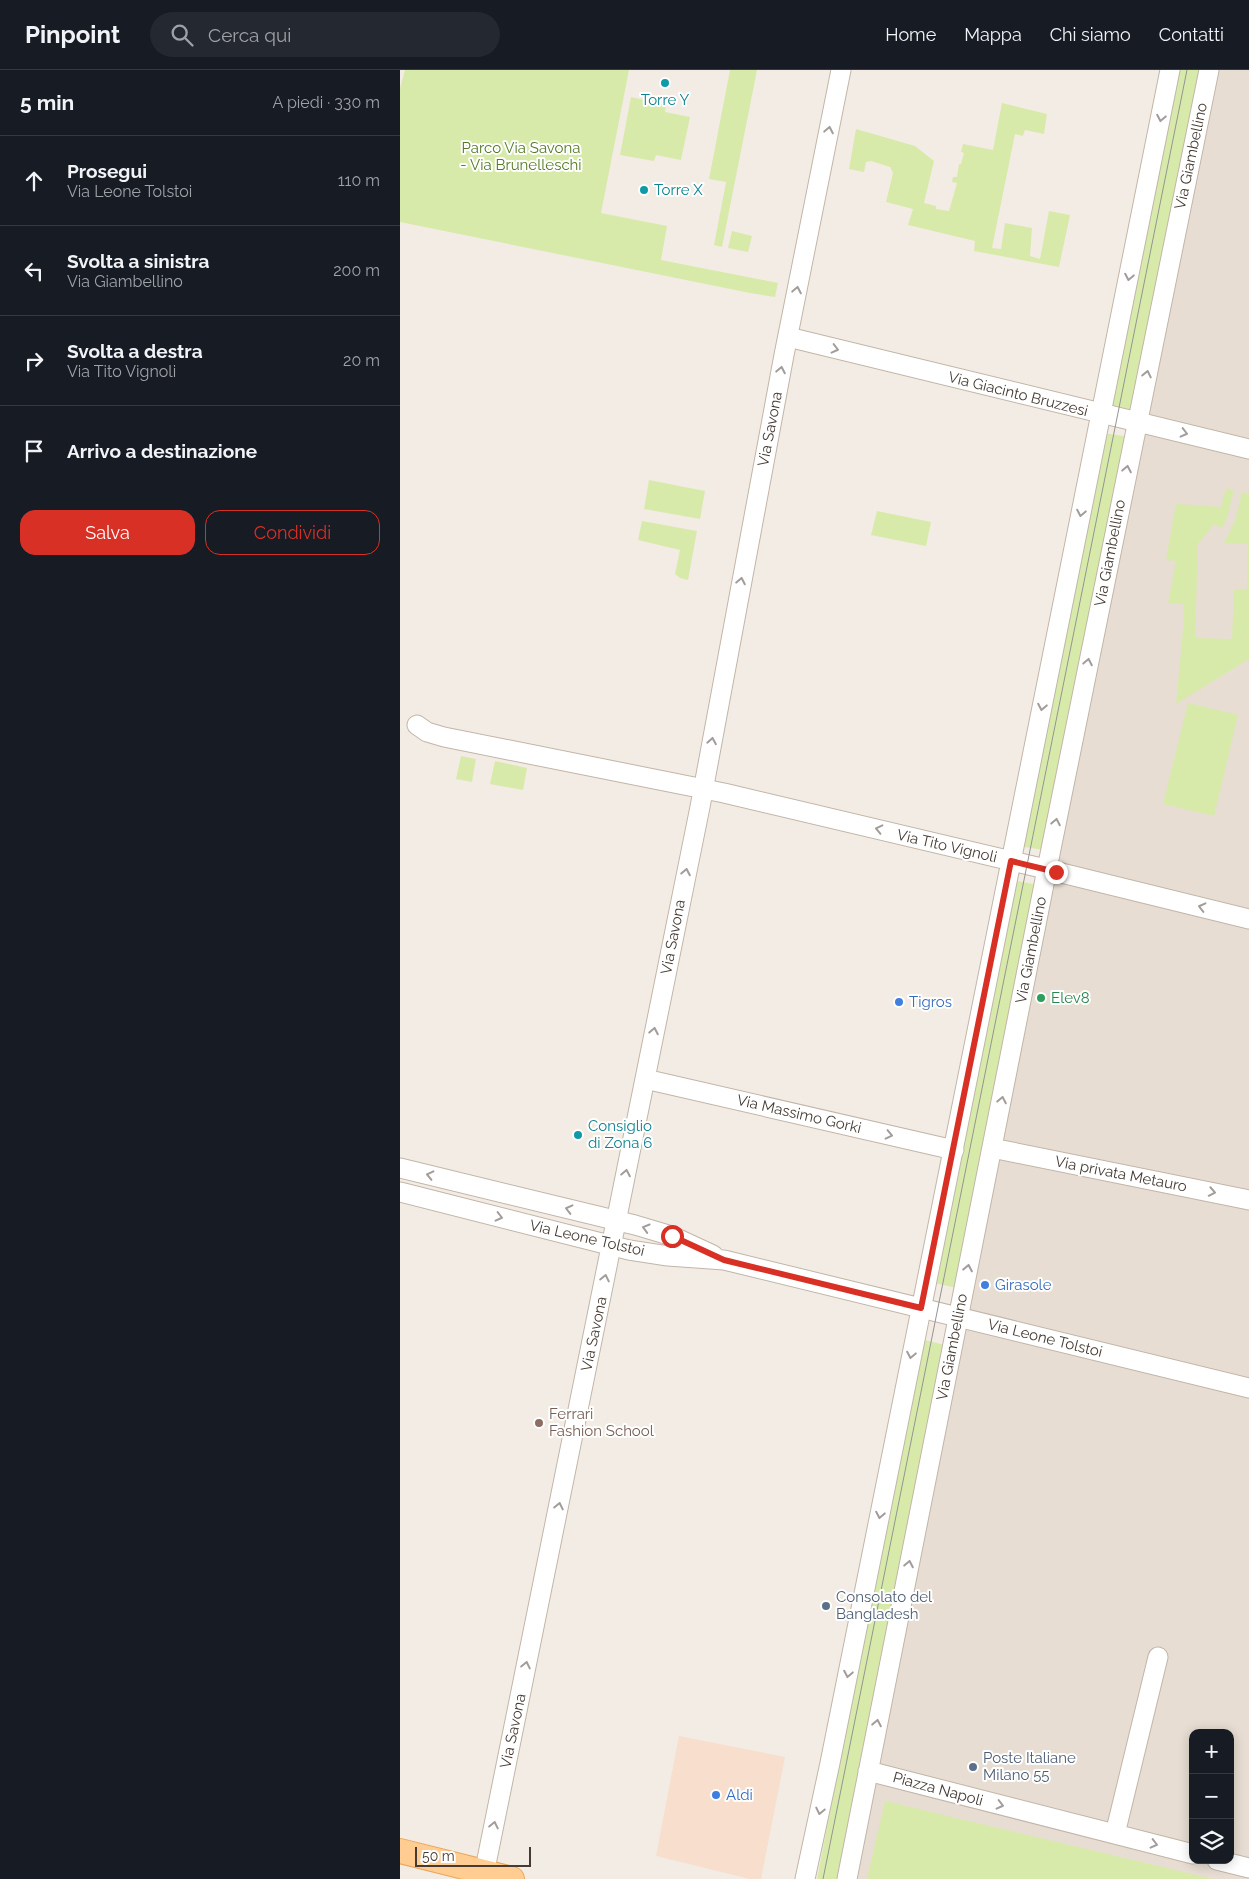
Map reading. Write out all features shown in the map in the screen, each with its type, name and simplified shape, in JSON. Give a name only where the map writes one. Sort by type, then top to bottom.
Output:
[{"type":"main road","points":[[400,1850],[484,1876],[512,1879]]},
{"type":"street","name":"Via Savona","points":[[484,1876],[612,1246],[841,70]]},
{"type":"street","points":[[805,1879],[954,1150],[1170,70]]},
{"type":"street","name":"Via Giambellino","points":[[868,1771],[1047,869],[1209,70]]},
{"type":"street","name":"Via Giacinto Bruzzesi","points":[[788,337],[1249,449]]},
{"type":"street","points":[[417,725],[428,732],[444,737],[702,789]]},
{"type":"street","name":"Via Tito Vignoli","points":[[702,789],[1047,869],[1249,919]]},
{"type":"street","name":"Via Massimo Gorki","points":[[645,1079],[954,1150]]},
{"type":"street","name":"Via privata Metauro","points":[[992,1148],[1249,1200]]},
{"type":"street","name":"Via Leone Tolstoi","points":[[400,1168],[672,1236],[724,1260]]},
{"type":"street","points":[[451,1205],[458,1204],[463,1199],[464,1189],[460,1182]]},
{"type":"street","name":"Via Leone Tolstoi","points":[[400,1192],[612,1246],[668,1256],[724,1260],[1249,1388]]},
{"type":"street","points":[[1116,1834],[1158,1657]]},
{"type":"street","points":[[847,1879],[868,1771]]},
{"type":"street","name":"Piazza Napoli","points":[[868,1771],[1189,1853]]},
{"type":"street","points":[[1233,1864],[1249,1868]]},
{"type":"shaded area","points":[[1211,70],[1249,70],[1249,1879],[849,1879]]},
{"type":"shaded area","points":[[679,1736],[785,1757],[761,1879],[750,1879],[656,1856]]},
{"type":"green space","name":"Parco Via Savona - Via Brunelleschi","points":[[405,70],[629,70],[601,213],[667,226],[661,260],[778,283],[775,297],[400,222],[400,88]]},
{"type":"green space","points":[[730,70],[757,70],[722,247],[714,245],[726,182],[709,179]]},
{"type":"green space","points":[[1178,70],[1205,70],[1136,411],[1108,404]]},
{"type":"green space","points":[[631,97],[666,105],[665,112],[690,117],[681,160],[656,155],[654,161],[620,155]]},
{"type":"green space","points":[[1002,103],[1047,114],[1044,134],[1025,130],[1023,136],[1015,134],[992,248],[1001,249],[1005,223],[1032,228],[1030,256],[1040,259],[1049,211],[1070,215],[1059,267],[974,251],[975,241],[908,225],[913,209],[886,202],[893,173],[890,167],[871,161],[866,162],[864,172],[849,169],[856,129],[915,146],[934,161],[924,203],[936,206],[936,209],[949,211],[957,183],[952,182],[953,177],[957,177],[959,164],[961,164],[964,153],[961,152],[963,144],[993,150]]},
{"type":"green space","points":[[732,231],[752,236],[748,252],[728,248]]},
{"type":"green space","points":[[1102,433],[1131,437],[1045,850],[1024,847]]},
{"type":"green space","points":[[649,480],[705,491],[700,519],[644,509]]},
{"type":"green space","points":[[1226,488],[1234,491],[1227,518],[1222,528],[1214,524],[1198,544],[1195,638],[1232,639],[1234,590],[1247,589],[1248,544],[1224,543],[1235,521],[1242,492],[1249,494],[1249,659],[1176,704],[1184,619],[1183,603],[1168,604],[1176,561],[1166,560],[1176,504],[1221,507]]},
{"type":"green space","points":[[877,511],[931,522],[926,546],[871,535]]},
{"type":"green space","points":[[642,521],[697,531],[688,580],[680,578],[675,574],[680,550],[638,540]]},
{"type":"green space","points":[[1188,703],[1238,715],[1214,816],[1163,804]]},
{"type":"green space","points":[[461,756],[476,759],[472,782],[456,779]]},
{"type":"green space","points":[[495,761],[527,768],[523,790],[490,784]]},
{"type":"green space","points":[[1017,881],[1039,885],[957,1288],[934,1283]]},
{"type":"green space","points":[[921,1339],[945,1345],[838,1879],[817,1879]]},
{"type":"green space","points":[[885,1801],[1213,1879],[867,1879]]},
{"type":"tram line","points":[[823,1879],[1187,70]]},
{"type":"place","name":"Torre Y","points":[[665,83]]},
{"type":"place","name":"Torre X","points":[[644,190]]},
{"type":"place","name":"Elev8","points":[[1041,998]]},
{"type":"place","name":"Tigros","points":[[899,1002]]},
{"type":"place","name":"Consiglio di Zona 6","points":[[578,1135]]},
{"type":"place","name":"Girasole","points":[[985,1285]]},
{"type":"place","name":"Ferrari Fashion School","points":[[539,1423]]},
{"type":"place","name":"Consolato del Bangladesh","points":[[826,1606]]},
{"type":"place","name":"Poste Italiane Milano 55","points":[[973,1767]]},
{"type":"place","name":"Aldi","points":[[716,1795]]},
{"type":"route","points":[[672,1236],[724,1260],[921,1308],[1011,861],[1056,872]]}]
